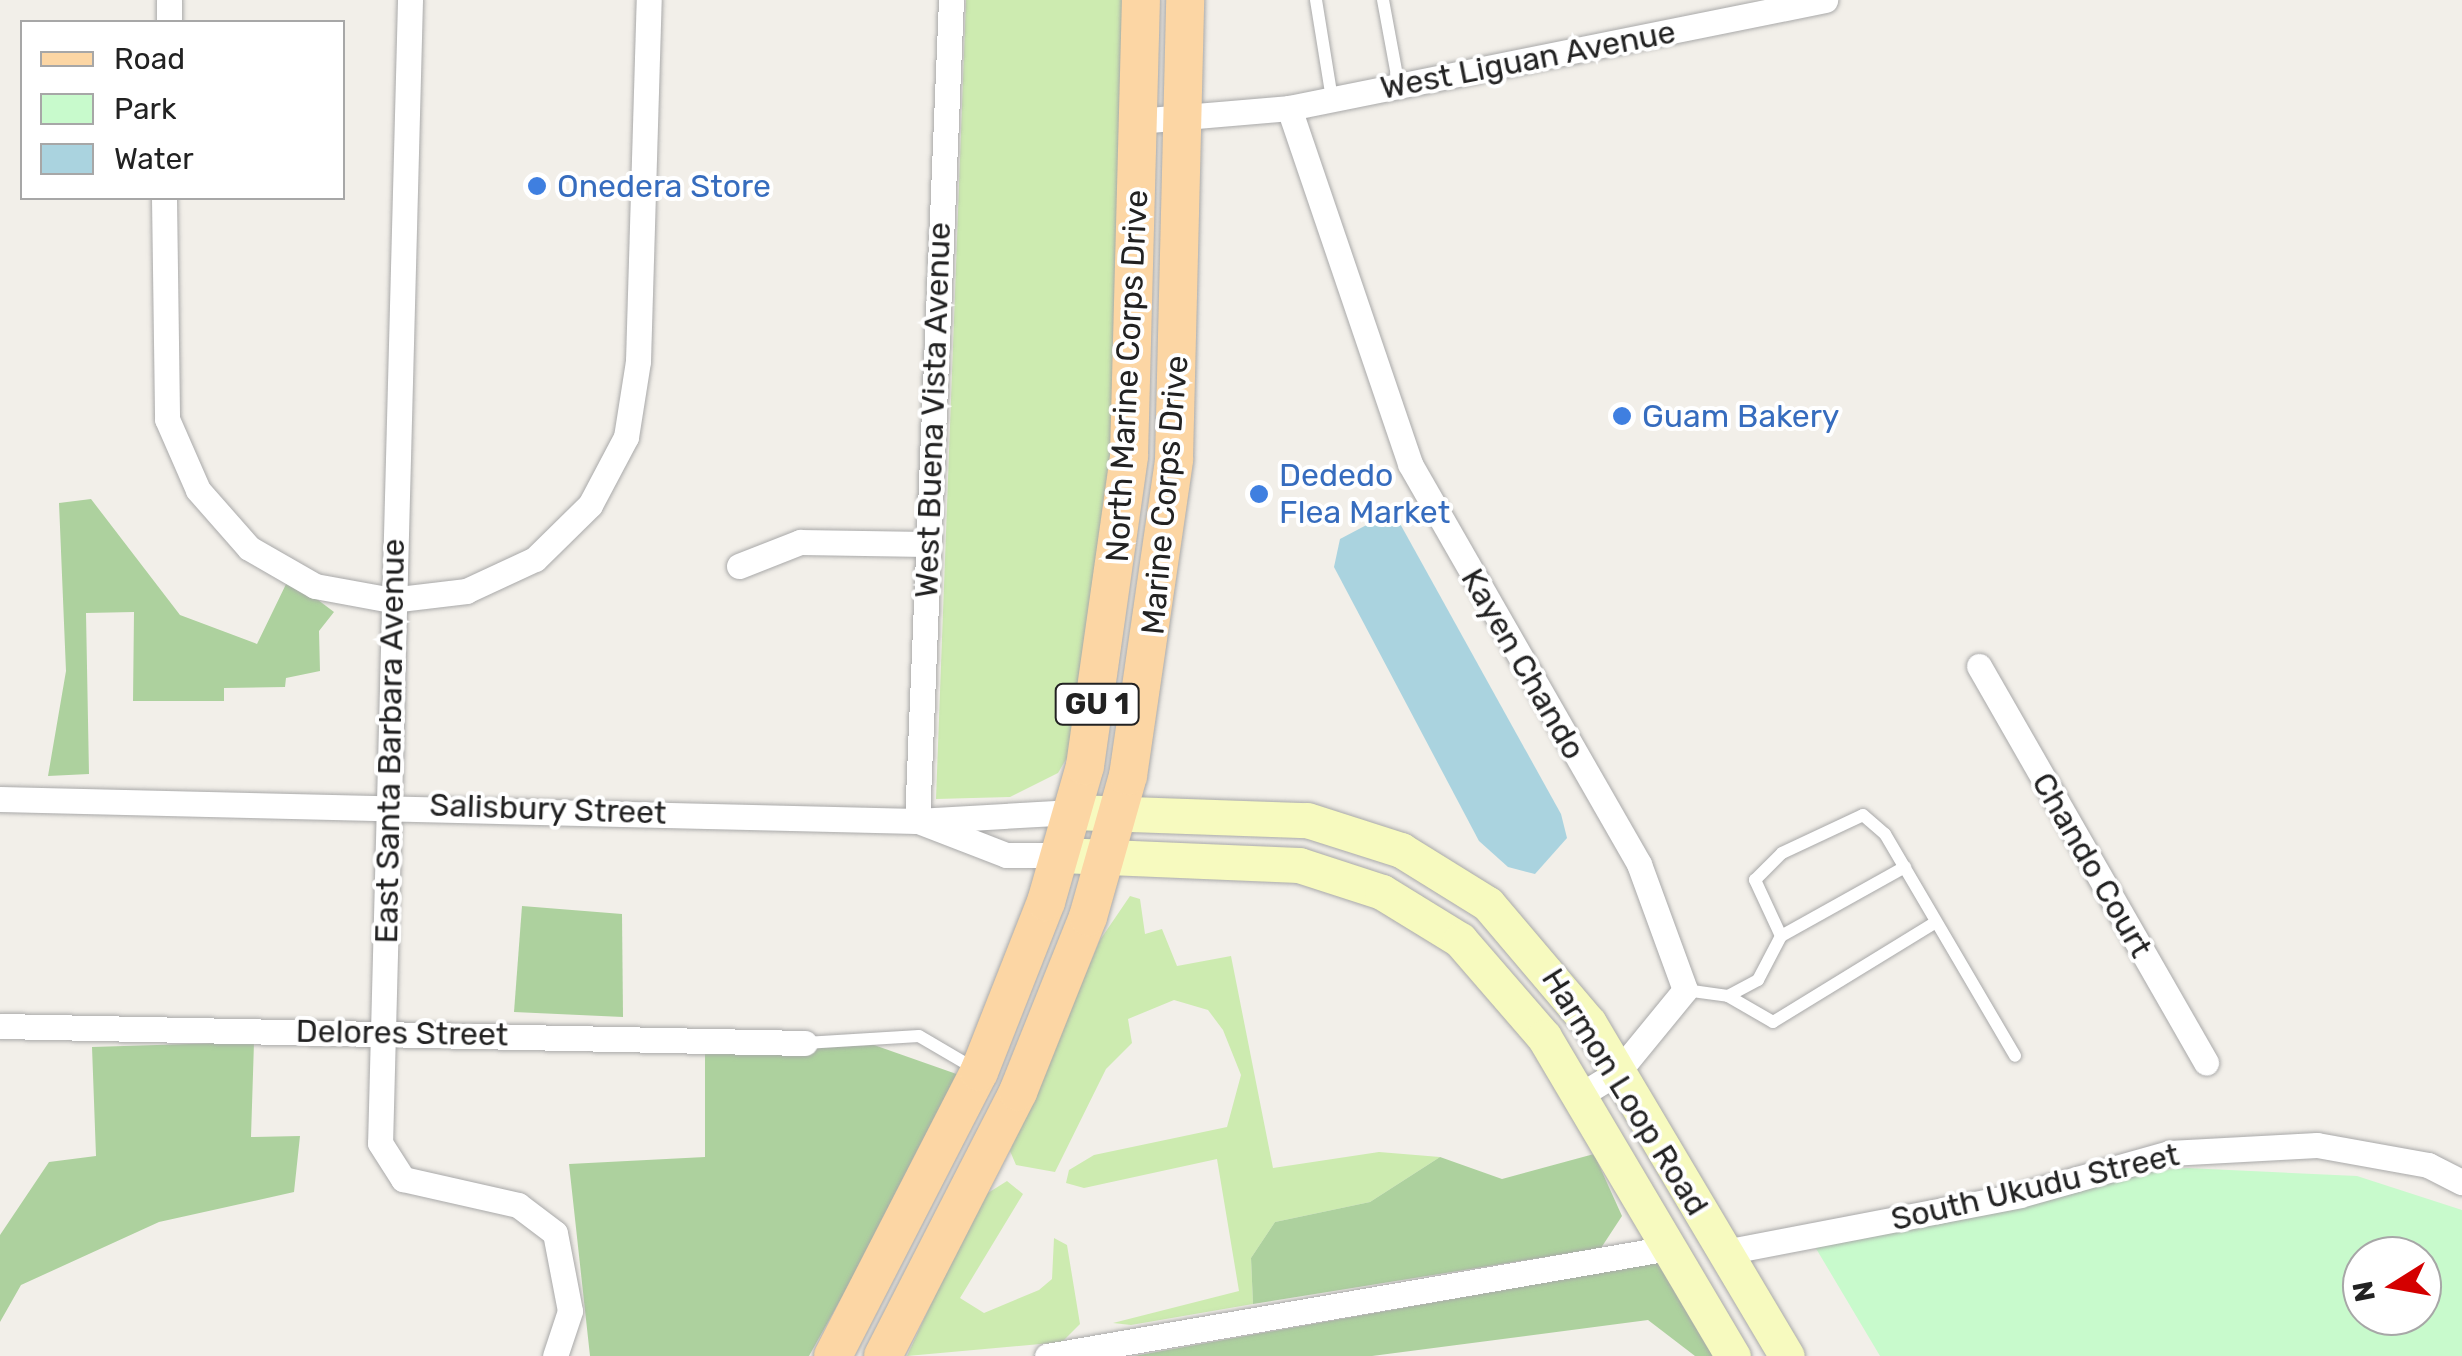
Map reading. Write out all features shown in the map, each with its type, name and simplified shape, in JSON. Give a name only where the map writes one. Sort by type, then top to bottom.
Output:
[{"type":"main road","name":"North Marine Corps Drive","points":[[833,1356],[979,1072],[1074,812],[1124,519],[1141,0]]},
{"type":"main road","name":"Marine Corps Drive","points":[[883,1356],[1018,1092],[1120,812],[1170,507],[1185,0]]},
{"type":"main road","name":"Harmon Loop Road","points":[[1074,812],[1307,820],[1400,850],[1524,938],[1618,1072],[1786,1356]]},
{"type":"main road","name":"Harmon Loop Road","points":[[1061,856],[1299,864],[1382,892],[1491,969],[1579,1096],[1734,1356]]},
{"type":"street","name":"East Santa Barbara Avenue","points":[[410,0],[391,600],[384,1158],[403,1179],[518,1205],[555,1234],[570,1312],[555,1356]]},
{"type":"street","points":[[164,200],[168,420],[198,490],[249,548],[315,586],[391,600],[466,592],[535,558],[590,506],[626,438],[638,362],[649,0]]},
{"type":"street","name":"West Buena Vista Avenue","points":[[917,821],[950,0]]},
{"type":"street","name":"West Liguan Avenue","points":[[1290,108],[1825,0]]},
{"type":"street","points":[[1138,121],[1182,122],[1290,108]]},
{"type":"street","name":"Kayen Chando","points":[[1290,108],[1410,464],[1640,864],[1685,990]]},
{"type":"street","points":[[740,566],[800,542],[927,544]]},
{"type":"street","name":"Chando Court","points":[[1979,666],[2206,1062]]},
{"type":"street","name":"Salisbury Street","points":[[0,799],[390,804],[917,821],[1074,812]]},
{"type":"street","name":"Salisbury Street","points":[[917,821],[1006,855],[1061,856]]},
{"type":"street","points":[[1579,1096],[1618,1072],[1685,990]]},
{"type":"street","name":"Delores Street","points":[[0,1026],[804,1044]]},
{"type":"street","name":"South Ukudu Street","points":[[1725,1252],[2020,1195],[2169,1153],[2317,1145],[2428,1165],[2462,1182]]},
{"type":"street","points":[[1048,1356],[1669,1248]]},
{"type":"lane","points":[[1316,0],[1332,100]]},
{"type":"lane","points":[[1383,0],[1399,86]]},
{"type":"lane","points":[[1781,936],[1755,880],[1782,853],[1863,815],[1905,868],[2015,1056]]},
{"type":"lane","points":[[1728,996],[1758,980],[1781,936],[1905,868]]},
{"type":"lane","points":[[1685,990],[1728,996],[1773,1022],[1936,922]]},
{"type":"lane","points":[[804,1044],[919,1036],[979,1072]]},
{"type":"green space","points":[[966,0],[1125,0],[1118,441],[1086,725],[1058,773],[1010,797],[936,799]]},
{"type":"green space","points":[[91,499],[180,615],[257,644],[289,578],[334,612],[319,631],[320,671],[286,678],[285,687],[224,688],[224,701],[133,701],[134,612],[86,613],[89,774],[48,776],[66,671],[59,503]]},
{"type":"green space","points":[[1130,896],[1140,899],[1145,934],[1162,929],[1177,966],[1231,956],[1273,1168],[1379,1152],[1440,1157],[1370,1202],[1275,1222],[1251,1258],[1253,1304],[1131,1325],[1113,1323],[1239,1291],[1217,1159],[1084,1188],[1066,1183],[1069,1170],[1094,1155],[1227,1127],[1241,1075],[1223,1030],[1208,1010],[1174,1000],[1128,1019],[1132,1043],[1106,1069],[1055,1172],[1016,1165],[1010,1151],[1100,940]]},
{"type":"green space","points":[[522,906],[622,914],[623,1017],[514,1012]]},
{"type":"green space","points":[[254,1042],[251,1137],[300,1136],[294,1192],[159,1222],[21,1285],[0,1322],[0,1235],[49,1162],[96,1156],[92,1047]]},
{"type":"green space","points":[[874,1045],[965,1077],[809,1356],[590,1356],[569,1164],[705,1157],[705,1052]]},
{"type":"green space","points":[[1594,1154],[1622,1216],[1601,1248],[1253,1304],[1251,1258],[1275,1222],[1370,1202],[1440,1157],[1502,1179]]},
{"type":"green space","points":[[2187,1168],[2357,1176],[2462,1210],[2462,1356],[1880,1356],[1805,1230],[2076,1177]]},
{"type":"green space","points":[[1007,1181],[1023,1194],[960,1298],[984,1313],[1039,1290],[1052,1279],[1054,1238],[1067,1245],[1080,1324],[1062,1342],[907,1356],[980,1198]]},
{"type":"green space","points":[[1666,1261],[1719,1356],[1695,1356],[1648,1320],[1372,1356],[1134,1356]]},
{"type":"water","points":[[1393,511],[1561,814],[1567,838],[1535,874],[1508,867],[1479,841],[1334,567],[1340,539]]},
{"type":"place","name":"Onedera Store","points":[[537,186]]},
{"type":"place","name":"Guam Bakery","points":[[1622,416]]},
{"type":"place","name":"Dededo Flea Market","points":[[1259,494]]}]
